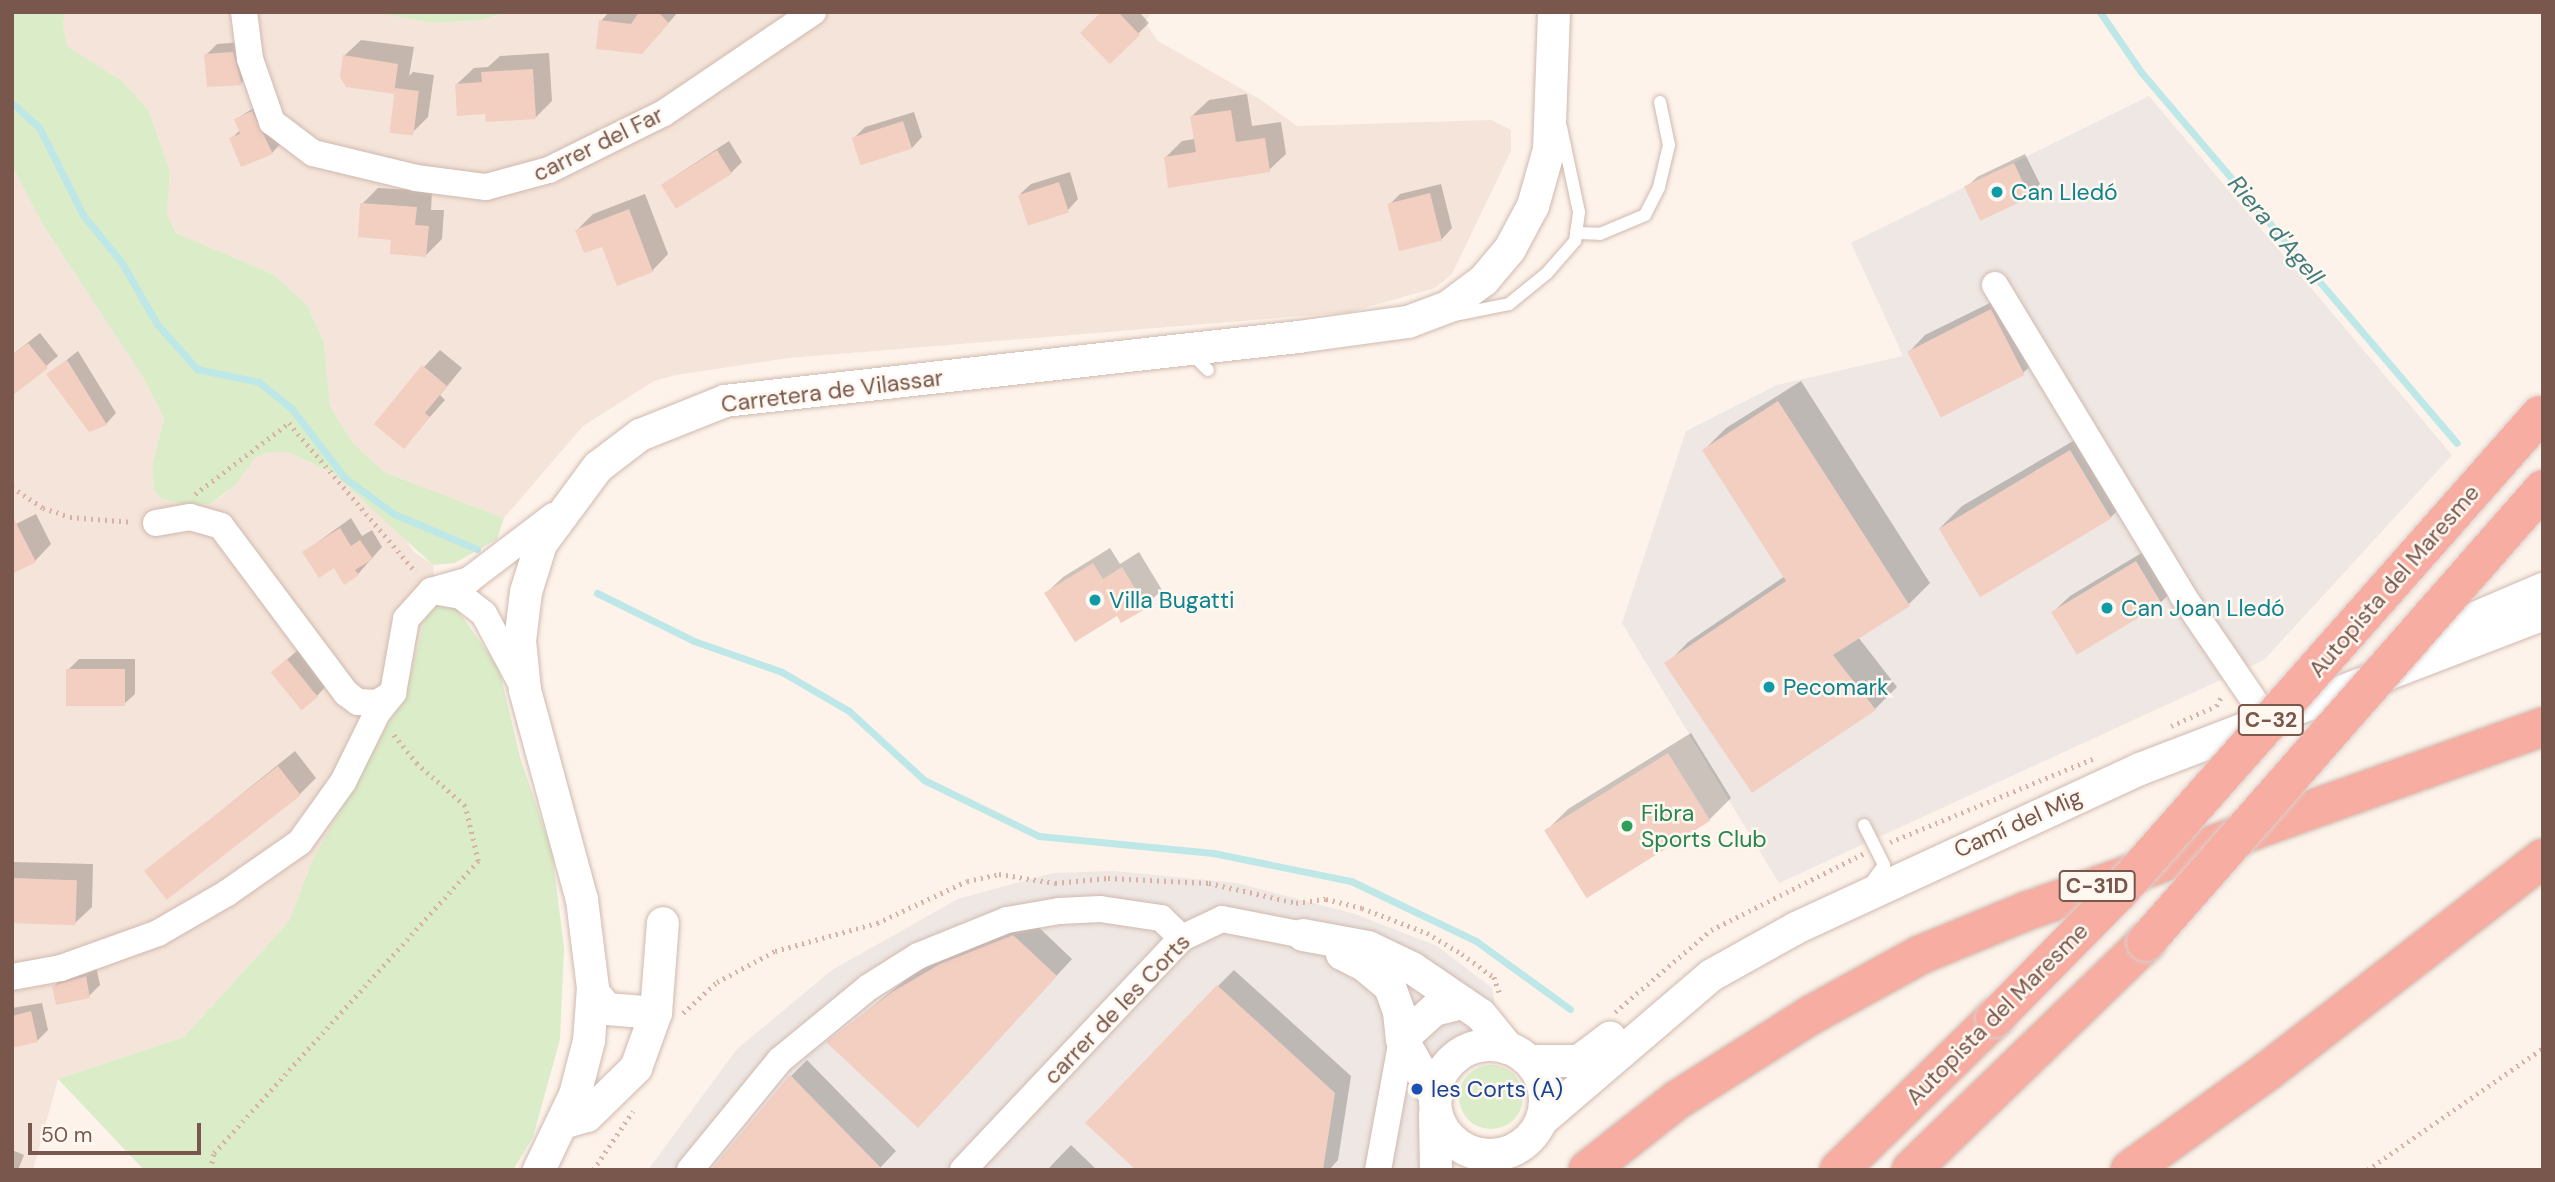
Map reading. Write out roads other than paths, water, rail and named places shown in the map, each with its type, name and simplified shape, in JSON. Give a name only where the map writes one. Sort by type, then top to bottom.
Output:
[{"type":"highway","name":"Autopista del Maresme","points":[[1839,1170],[2119,892],[2541,413]]},
{"type":"highway","name":"C-32","points":[[1911,1170],[2146,942],[2543,489]]},
{"type":"highway","name":"C-31D","points":[[1588,1170],[1676,1100],[1811,1014],[1920,955],[2026,911],[2543,727]]},
{"type":"highway","points":[[2130,1170],[2269,1070],[2543,858]]},
{"type":"street","name":"carrer del Far","points":[[244,12],[250,58],[272,122],[313,153],[416,178],[486,187],[549,170],[664,113],[813,12]]},
{"type":"street","name":"Carretera de Vilassar","points":[[539,1170],[562,1123],[589,1041],[593,992],[582,900],[525,690],[520,641],[526,592],[541,544],[565,506],[598,467],[640,435],[726,401],[1197,360],[1408,321],[1448,307],[1484,280],[1510,249],[1533,206],[1549,150],[1554,12]]},
{"type":"street","points":[[1995,285],[2183,596],[2257,705]]},
{"type":"street","points":[[12,977],[61,968],[158,933],[227,893],[300,842],[343,782],[385,703],[406,619],[431,591],[469,580],[565,506]]},
{"type":"street","points":[[156,523],[190,517],[221,526],[346,693],[358,702],[385,703]]},
{"type":"street","name":"Camí del Mig","points":[[1519,1054],[1579,1061],[1637,1019],[1700,960],[1787,910],[1884,865],[2257,705],[2528,599],[2543,589]]},
{"type":"street","points":[[431,591],[461,596],[484,614],[525,690]]},
{"type":"street","name":"Camí del Mig","points":[[1542,1120],[1730,963],[1863,895],[2227,732],[2543,614]]},
{"type":"street","points":[[690,1170],[780,1060],[869,987],[918,956],[985,927],[1059,911],[1100,909],[1161,918],[1181,938]]},
{"type":"street","name":"carrer de les Corts","points":[[963,1170],[1181,938],[1222,919],[1303,935]]},
{"type":"street","points":[[562,1123],[587,1116],[636,1068],[668,1017],[663,923]]},
{"type":"street","points":[[1303,935],[1368,947],[1412,968],[1481,1015],[1544,1084],[1542,1120],[1528,1140],[1495,1161],[1454,1142],[1402,1039]]},
{"type":"street","points":[[1303,935],[1364,965],[1390,987],[1399,1012],[1402,1039],[1378,1170]]},
{"type":"street","points":[[593,992],[607,1009],[668,1017]]},
{"type":"street","points":[[1402,1039],[1434,1010],[1463,1003]]},
{"type":"street","points":[[1436,1170],[1436,1104],[1447,1065],[1460,1053],[1492,1044],[1519,1054]]},
{"type":"lane","points":[[1408,321],[1509,304],[1547,273],[1575,241],[1579,212],[1572,172],[1551,93]]},
{"type":"lane","points":[[1576,233],[1600,234],[1645,215],[1659,187],[1669,145],[1660,102]]},
{"type":"lane","points":[[1863,895],[1884,865],[1864,825]]},
{"type":"waterway","name":"Riera d'Agell","points":[[2100,12],[2141,72],[2457,443]]},
{"type":"waterway","points":[[12,103],[39,127],[83,215],[122,263],[157,324],[197,369],[259,382],[292,409],[345,478],[394,514],[477,549]]},
{"type":"waterway","points":[[597,593],[694,641],[782,672],[849,711],[924,780],[1039,836],[1213,853],[1351,881],[1476,941],[1570,1009]]},
{"type":"place","name":"Can Lledó","points":[[1997,192]]},
{"type":"place","name":"Villa Bugatti","points":[[1095,600]]},
{"type":"place","name":"Can Joan Lledó","points":[[2107,608]]},
{"type":"place","name":"Pecomark","points":[[1769,687]]},
{"type":"place","name":"Fibra Sports Club","points":[[1627,826]]},
{"type":"place","name":"les Corts (A)","points":[[1417,1089]]}]
